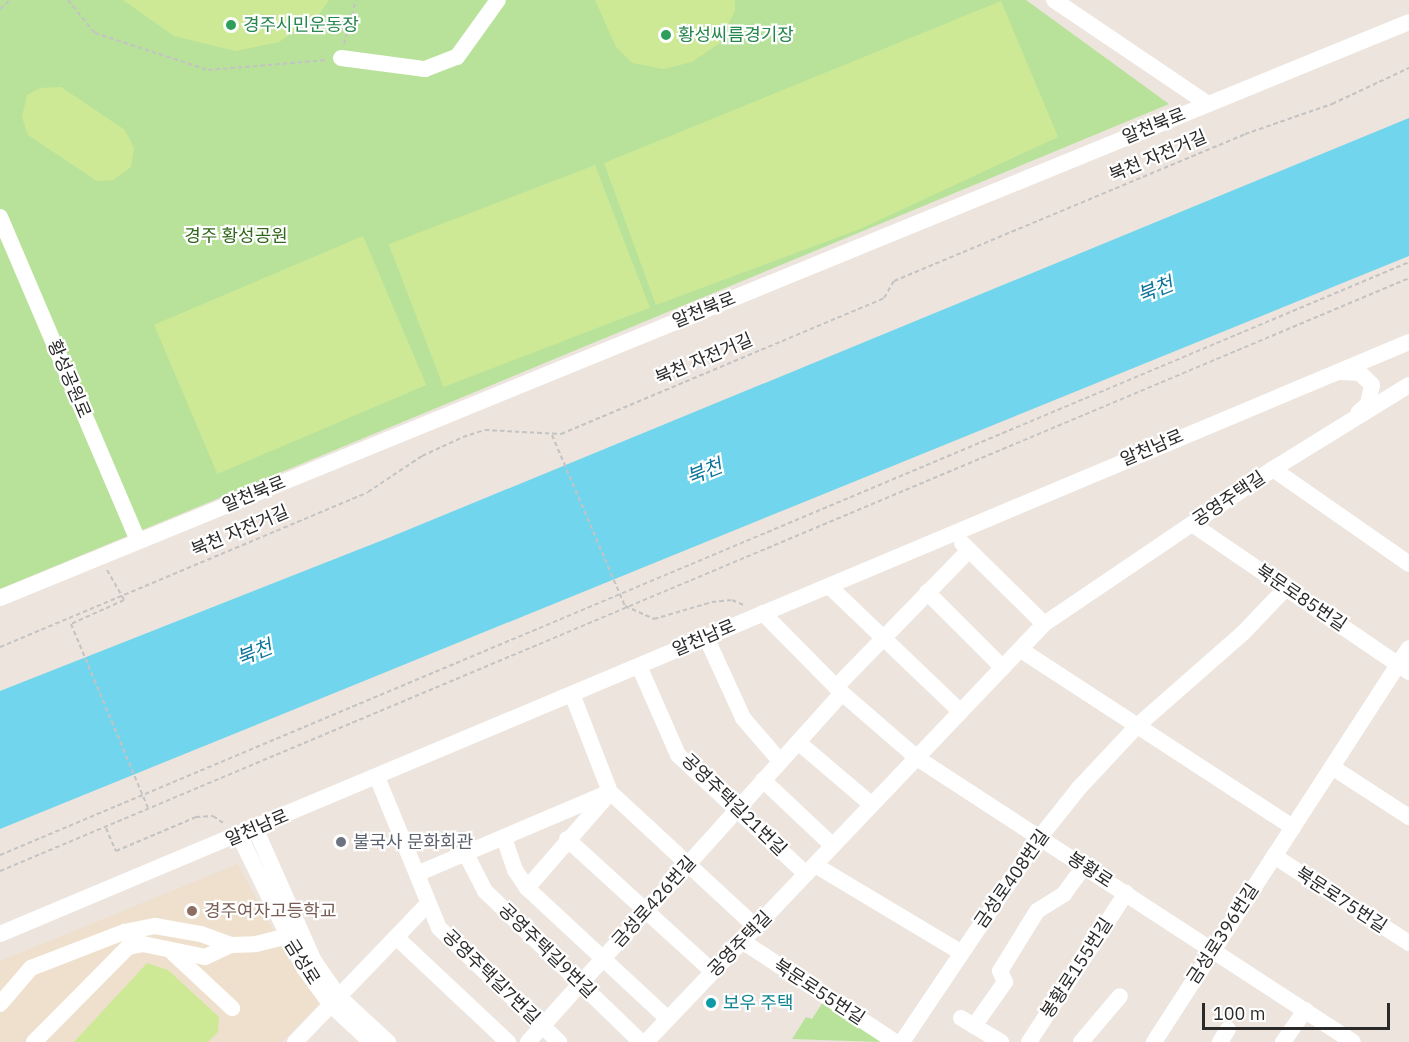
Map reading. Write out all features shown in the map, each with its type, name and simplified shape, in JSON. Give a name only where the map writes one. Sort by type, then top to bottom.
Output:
[{"type":"street","points":[[341,58],[424,69],[457,57],[498,0]]},
{"type":"street","points":[[1054,0],[1208,104]]},
{"type":"street","name":"알천북로","points":[[0,598],[1409,22]]},
{"type":"street","name":"황성공원로","points":[[0,217],[138,541]]},
{"type":"street","name":"알천남로","points":[[0,934],[1409,342]]},
{"type":"street","points":[[1334,373],[1351,370],[1360,373],[1372,385],[1368,404],[1336,430]]},
{"type":"street","name":"공영주택길","points":[[646,1042],[1044,624],[1273,469],[1336,430],[1405,393],[1409,370]]},
{"type":"street","points":[[1273,469],[1409,564]]},
{"type":"street","name":"북문로85번길","points":[[1192,524],[1403,669]]},
{"type":"street","points":[[954,535],[1044,624]]},
{"type":"street","points":[[839,690],[883,637],[969,550]]},
{"type":"street","points":[[830,585],[961,712]]},
{"type":"street","name":"금성로408번길","points":[[902,1042],[1040,837],[1079,788],[1136,727],[1243,633],[1286,588]]},
{"type":"street","points":[[927,592],[1003,668]]},
{"type":"street","name":"봉황로","points":[[763,613],[839,690],[917,758],[1353,1042]]},
{"type":"street","points":[[706,637],[743,718],[780,761]]},
{"type":"street","name":"금성로396번길","points":[[1154,1042],[1332,767],[1403,669],[1409,648]]},
{"type":"street","points":[[1021,650],[1136,727],[1293,827]]},
{"type":"street","name":"공영주택길21번길","points":[[639,666],[678,755],[737,809],[811,870],[962,953]]},
{"type":"street","name":"금성로426번길","points":[[528,1042],[798,742],[839,690]]},
{"type":"street","points":[[572,694],[610,792],[756,927]]},
{"type":"street","points":[[798,742],[872,805]]},
{"type":"street","points":[[1332,767],[1409,817]]},
{"type":"street","name":"공영주택길7번길","points":[[377,777],[419,873],[428,904],[439,928],[559,1042]]},
{"type":"street","points":[[763,780],[833,846]]},
{"type":"street","points":[[419,873],[610,792]]},
{"type":"street","points":[[527,888],[610,792]]},
{"type":"street","name":"금성로","points":[[255,828],[293,935]]},
{"type":"street","name":"금성로","points":[[239,835],[293,935],[314,961],[335,1001],[370,1042]]},
{"type":"street","points":[[504,838],[515,870],[527,888],[668,1018]]},
{"type":"street","points":[[567,839],[644,913],[713,972]]},
{"type":"street","name":"공영주택길9번길","points":[[465,852],[485,891],[641,1042]]},
{"type":"street","name":"북문로75번길","points":[[1274,856],[1409,943]]},
{"type":"street","points":[[1001,1042],[968,1022],[1005,982],[1000,971],[1037,911],[1064,894],[1084,866]]},
{"type":"street","name":"봉황로155번길","points":[[1032,1041],[1126,893]]},
{"type":"street","name":"금성로","points":[[335,1001],[428,904]]},
{"type":"street","points":[[0,1004],[31,968],[124,932],[155,926],[201,934],[231,945]]},
{"type":"street","points":[[34,1042],[114,957],[128,947],[143,944],[173,953],[205,957],[231,945],[293,935]]},
{"type":"street","points":[[396,937],[508,1042]]},
{"type":"street","name":"북문로55번길","points":[[742,941],[895,1042]]},
{"type":"street","points":[[173,953],[232,1008]]},
{"type":"street","points":[[1082,1042],[1120,996]]},
{"type":"street","points":[[295,1042],[335,1001]]},
{"type":"street","name":"금성로","points":[[335,1001],[388,1042]]},
{"type":"street","points":[[1283,1042],[1305,1010]]},
{"type":"path","points":[[0,9],[10,0]]},
{"type":"path","points":[[68,0],[95,33],[208,70],[341,58],[356,0]]},
{"type":"path","name":"북천 자전거길","points":[[0,647],[368,492],[422,456],[463,437],[485,430],[561,434],[884,298],[894,281],[1245,134],[1332,104],[1409,68]]},
{"type":"path","points":[[0,855],[142,793],[1409,262]]},
{"type":"path","points":[[0,871],[625,606],[1409,278]]},
{"type":"path","points":[[551,433],[558,445],[617,594],[625,606],[654,620],[732,600],[763,613]]},
{"type":"path","points":[[100,557],[124,600],[71,624],[148,808]]},
{"type":"path","points":[[106,828],[116,851],[196,817],[213,816],[239,835]]},
{"type":"shaded area","name":"경주여자고등학교","points":[[238,864],[288,958],[320,1003],[282,1042],[0,1042],[0,961]]},
{"type":"green space","name":"경주 황성공원","points":[[0,0],[1026,0],[1169,104],[0,589]]},
{"type":"green space","name":"경주시민운동장","points":[[123,0],[329,0],[319,14],[279,42],[235,51],[174,36]]},
{"type":"green space","name":"황성씨름경기장","points":[[595,0],[735,0],[735,10],[720,43],[692,62],[663,69],[632,63],[616,47]]},
{"type":"green space","points":[[1001,1],[1058,137],[860,229],[656,305],[604,163]]},
{"type":"green space","points":[[61,87],[125,130],[134,148],[131,167],[113,180],[97,181],[28,135],[22,117],[27,95],[40,88]]},
{"type":"green space","points":[[595,165],[650,308],[444,387],[389,244]]},
{"type":"green space","points":[[363,236],[426,385],[217,474],[154,325]]},
{"type":"green space","points":[[147,963],[168,970],[219,1017],[218,1032],[208,1042],[74,1042]]},
{"type":"green space","points":[[823,1002],[882,1042],[792,1039],[806,1017],[812,1019]]},
{"type":"water","name":"북천","points":[[1409,118],[1409,256],[0,829],[0,691],[388,538]]},
{"type":"place","name":"경주시민운동장","points":[[231,25]]},
{"type":"place","name":"황성씨름경기장","points":[[666,35]]},
{"type":"place","name":"불국사 문화회관","points":[[341,842]]},
{"type":"place","name":"경주여자고등학교","points":[[192,911]]},
{"type":"place","name":"보우 주택","points":[[711,1003]]}]
